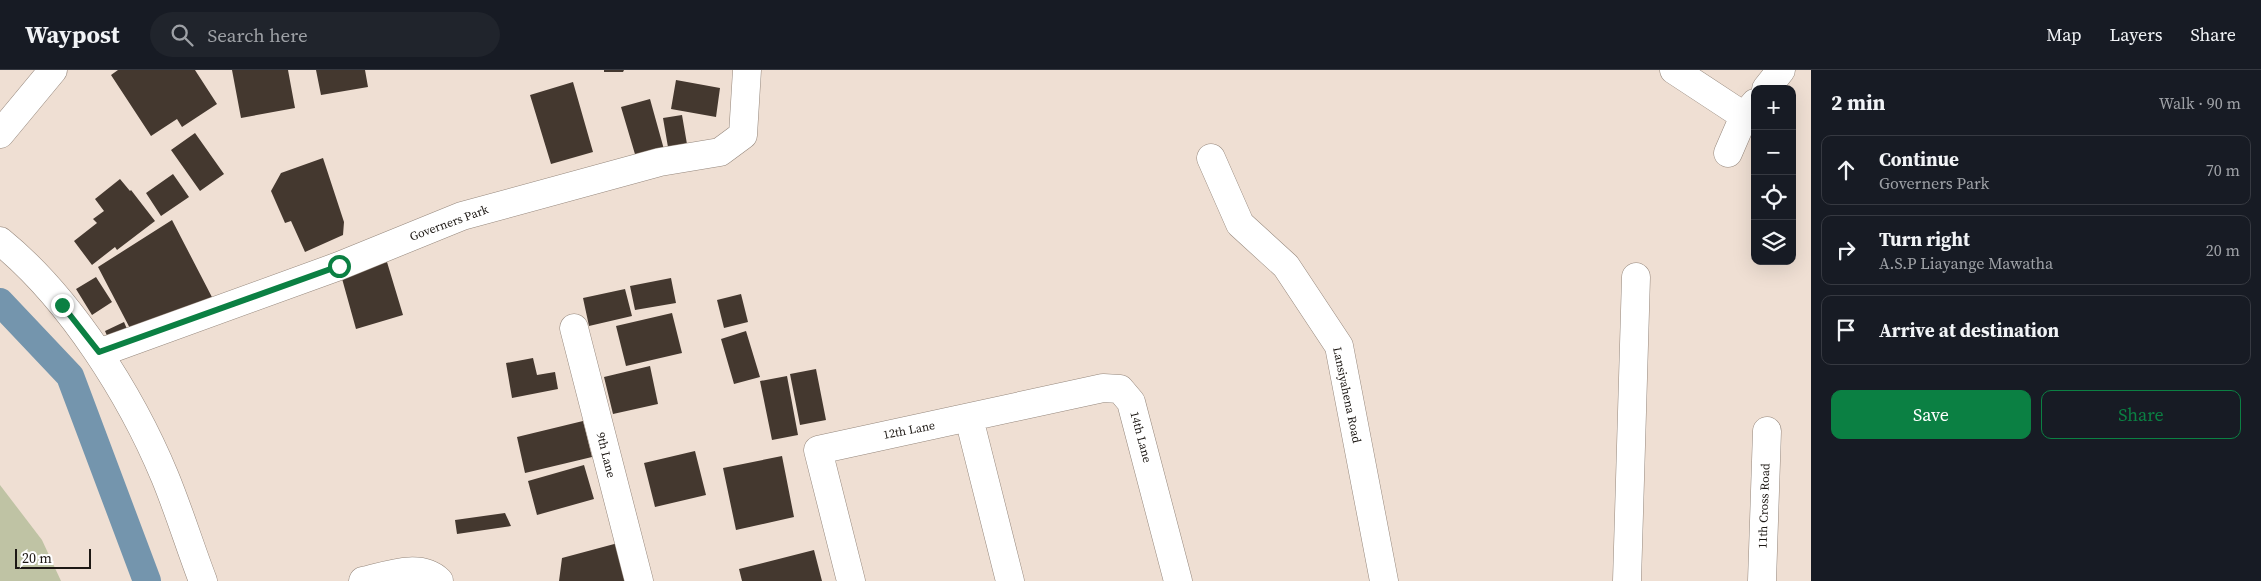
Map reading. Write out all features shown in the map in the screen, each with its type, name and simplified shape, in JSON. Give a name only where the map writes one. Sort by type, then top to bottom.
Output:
[{"type":"street","points":[[0,134],[53,70]]},
{"type":"street","name":"Governers Park","points":[[99,352],[339,266],[462,216],[660,162],[720,152],[743,135],[748,70]]},
{"type":"street","points":[[1674,70],[1750,109],[1728,152]]},
{"type":"street","points":[[1769,85],[1781,70]]},
{"type":"street","name":"Lansiyahena Road","points":[[1211,158],[1240,224],[1286,266],[1339,346],[1384,581]]},
{"type":"street","points":[[0,241],[16,254],[62,305],[99,352],[128,400],[165,477],[203,581]]},
{"type":"street","points":[[1627,581],[1636,277]]},
{"type":"street","name":"9th Lane","points":[[574,328],[638,581]]},
{"type":"street","name":"14th Lane","points":[[969,418],[1103,388],[1120,389],[1131,402],[1178,581]]},
{"type":"street","points":[[969,418],[1010,581]]},
{"type":"street","name":"12th Lane","points":[[851,581],[818,450],[969,418]]},
{"type":"street","name":"11th Cross Road","points":[[1762,581],[1767,431]]},
{"type":"street","points":[[363,581],[401,572],[419,572],[433,574],[440,581]]},
{"type":"green space","points":[[0,485],[42,540],[61,581],[0,581]]},
{"type":"building","points":[[118,70],[195,70],[217,104],[182,127],[177,119],[151,136],[111,75]]},
{"type":"building","points":[[232,70],[288,70],[295,108],[241,118]]},
{"type":"building","points":[[316,70],[365,70],[368,87],[321,95]]},
{"type":"building","points":[[604,70],[624,70],[623,72],[604,72]]},
{"type":"building","points":[[676,80],[720,88],[716,117],[671,109]]},
{"type":"building","points":[[573,82],[593,152],[551,164],[530,95]]},
{"type":"building","points":[[650,99],[665,153],[637,161],[621,107]]},
{"type":"building","points":[[682,115],[688,150],[669,153],[663,118]]},
{"type":"building","points":[[195,133],[224,174],[200,191],[171,150]]},
{"type":"building","points":[[323,158],[344,222],[343,235],[305,252],[291,221],[285,223],[271,191],[281,173]]},
{"type":"building","points":[[173,174],[189,197],[161,216],[146,193]]},
{"type":"building","points":[[120,179],[155,221],[117,250],[115,247],[92,265],[74,241],[97,223],[93,219],[104,211],[95,199]]},
{"type":"building","points":[[172,220],[214,301],[134,336],[98,267]]},
{"type":"building","points":[[387,262],[403,315],[356,329],[341,275]]},
{"type":"building","points":[[96,277],[112,302],[92,315],[76,289]]},
{"type":"building","points":[[671,278],[676,303],[635,310],[630,286]]},
{"type":"building","points":[[625,289],[632,316],[589,326],[583,298]]},
{"type":"building","points":[[741,294],[748,322],[724,328],[717,300]]},
{"type":"building","points":[[672,313],[682,353],[626,366],[616,326]]},
{"type":"building","points":[[124,322],[130,336],[111,345],[105,331]]},
{"type":"building","points":[[746,331],[760,377],[734,384],[721,339]]},
{"type":"building","points":[[533,358],[537,375],[555,372],[558,389],[512,398],[506,363]]},
{"type":"building","points":[[650,366],[658,404],[613,414],[604,377]]},
{"type":"building","points":[[816,369],[826,420],[800,425],[790,374]]},
{"type":"building","points":[[787,376],[798,435],[772,440],[760,381]]},
{"type":"building","points":[[583,421],[592,457],[525,473],[517,437]]},
{"type":"building","points":[[695,451],[706,495],[655,507],[644,463]]},
{"type":"building","points":[[782,456],[794,517],[736,530],[723,468]]},
{"type":"building","points":[[584,465],[594,499],[537,515],[528,481]]},
{"type":"building","points":[[505,513],[511,526],[457,534],[455,520]]},
{"type":"building","points":[[618,543],[628,581],[559,581],[562,558]]},
{"type":"building","points":[[814,550],[822,581],[742,581],[739,569]]},
{"type":"waterway","points":[[0,302],[70,376],[147,581]]},
{"type":"route","points":[[62,305],[99,352],[339,266]]}]
